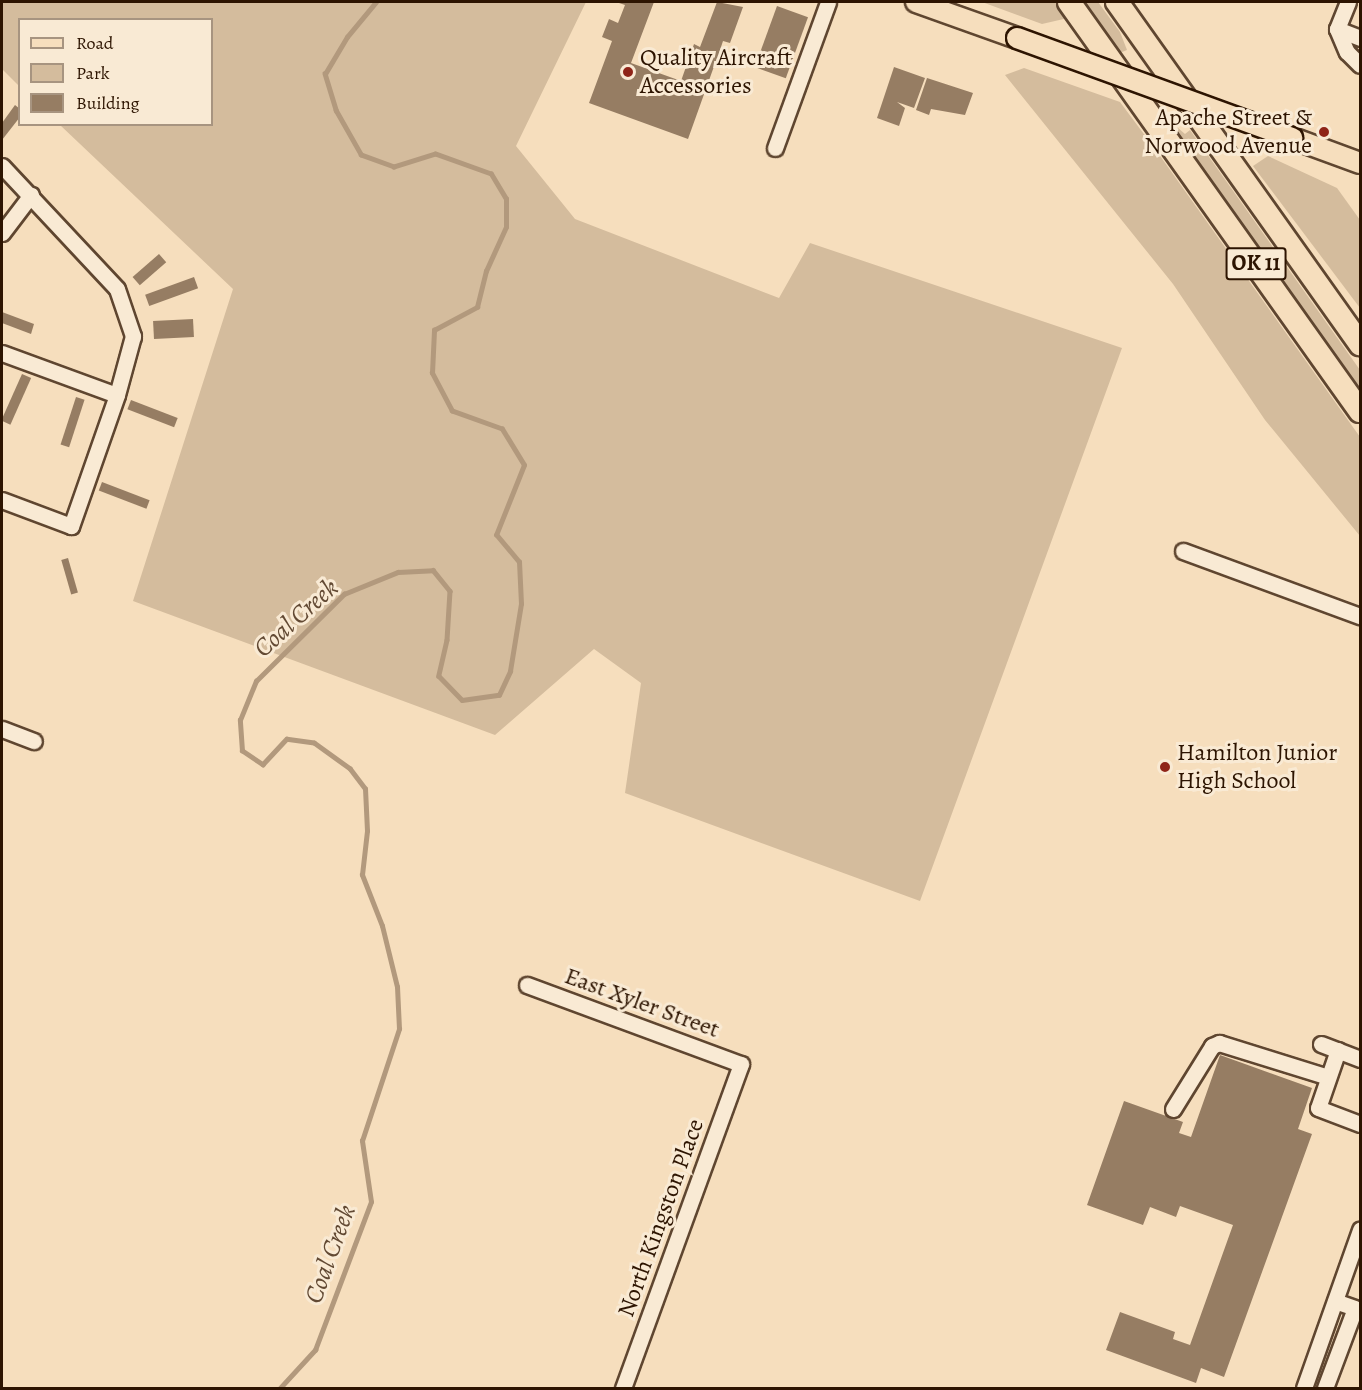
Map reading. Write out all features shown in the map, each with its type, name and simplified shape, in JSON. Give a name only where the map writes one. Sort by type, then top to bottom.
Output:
[{"type":"highway","name":"OK 11","points":[[1069,2],[1360,411]]},
{"type":"highway","name":"OK 11","points":[[1117,2],[1360,344]]},
{"type":"main road","points":[[916,2],[1360,163]]},
{"type":"street","points":[[775,148],[828,2]]},
{"type":"street","points":[[1348,2],[1337,29],[1347,52],[1360,65]]},
{"type":"street","points":[[1337,29],[1360,38]]},
{"type":"street","points":[[2,166],[109,278],[125,304],[132,336],[117,395],[71,526],[2,500]]},
{"type":"street","points":[[2,233],[32,195]]},
{"type":"street","points":[[2,353],[117,395]]},
{"type":"street","points":[[1183,551],[1360,616]]},
{"type":"street","points":[[2,729],[34,741]]},
{"type":"street","name":"East Xyler Street","points":[[527,985],[741,1064]]},
{"type":"street","points":[[1173,1109],[1212,1046],[1219,1043],[1328,1077]]},
{"type":"street","points":[[1321,1044],[1360,1059]]},
{"type":"street","points":[[1338,1050],[1318,1108],[1360,1124]]},
{"type":"street","name":"North Kingston Place","points":[[623,1389],[741,1064]]},
{"type":"street","points":[[1304,1389],[1360,1230]]},
{"type":"street","points":[[1325,1389],[1356,1308],[1335,1301]]},
{"type":"street","points":[[1315,1357],[1334,1364]]},
{"type":"green space","points":[[2,2],[586,2],[516,146],[575,219],[779,298],[810,243],[1122,348],[920,901],[625,793],[641,683],[594,649],[495,735],[133,601],[233,289],[61,126],[213,126],[213,18],[18,18],[18,85],[2,69]]},
{"type":"green space","points":[[982,2],[1055,2],[1068,18],[1042,24]]},
{"type":"green space","points":[[1080,2],[1098,2],[1120,32],[1127,50],[1117,54]]},
{"type":"green space","points":[[1024,68],[1120,102],[1158,153],[1360,437],[1360,536],[1265,420],[1173,284],[1005,75]]},
{"type":"green space","points":[[1164,116],[1185,134],[1190,130],[1360,370],[1360,395]]},
{"type":"green space","points":[[1268,156],[1337,188],[1360,220],[1360,308],[1253,166]]},
{"type":"building","name":"Quality Aircraft Accessories","points":[[616,2],[654,2],[631,63],[681,81],[694,44],[700,47],[717,2],[743,7],[730,43],[723,41],[719,53],[725,55],[723,60],[717,58],[688,139],[589,103],[612,41],[602,37],[609,19],[618,23],[625,5]]},
{"type":"building","points":[[777,6],[808,17],[786,78],[755,67]]},
{"type":"building","points":[[894,67],[925,78],[914,108],[897,102],[905,108],[899,126],[877,118]]},
{"type":"building","points":[[927,78],[973,93],[965,115],[931,109],[929,115],[916,110]]},
{"type":"building","points":[[15,105],[18,107],[18,120],[2,140],[2,123]]},
{"type":"building","points":[[159,254],[166,262],[140,285],[133,277]]},
{"type":"building","points":[[194,277],[198,288],[149,306],[145,295]]},
{"type":"building","points":[[2,312],[34,324],[31,334],[2,323]]},
{"type":"building","points":[[193,319],[194,337],[154,339],[153,321]]},
{"type":"building","points":[[22,374],[31,378],[10,425],[2,419]]},
{"type":"building","points":[[76,397],[85,400],[69,447],[61,445]]},
{"type":"building","points":[[131,400],[178,418],[174,427],[127,409]]},
{"type":"building","points":[[102,482],[150,500],[146,509],[99,490]]},
{"type":"building","points":[[68,558],[78,593],[71,595],[61,560]]},
{"type":"building","points":[[1220,1055],[1312,1088],[1298,1129],[1312,1134],[1224,1377],[1201,1368],[1196,1383],[1106,1350],[1120,1312],[1175,1332],[1173,1339],[1190,1345],[1233,1225],[1180,1206],[1176,1217],[1150,1207],[1143,1225],[1087,1205],[1124,1101],[1183,1122],[1179,1133],[1191,1137]]},
{"type":"waterway","name":"Coal Creek","points":[[280,1388],[315,1350],[371,1202],[362,1141],[399,1029],[397,987],[382,926],[362,875],[367,831],[365,789],[350,769],[314,743],[287,739],[263,765],[242,751],[240,720],[256,681],[344,594],[398,572],[433,570],[450,591],[447,640],[439,676],[462,700],[499,695],[510,671],[521,604],[519,562],[496,535],[524,465],[502,429],[452,411],[432,373],[434,330],[477,307],[486,271],[506,227],[506,199],[491,174],[435,154],[394,167],[361,155],[336,111],[325,74],[347,37],[376,2]]},
{"type":"place","name":"Quality Aircraft Accessories","points":[[628,72]]},
{"type":"place","name":"Apache Street & Norwood Avenue","points":[[1324,132]]},
{"type":"place","name":"Hamilton Junior High School","points":[[1165,767]]}]
